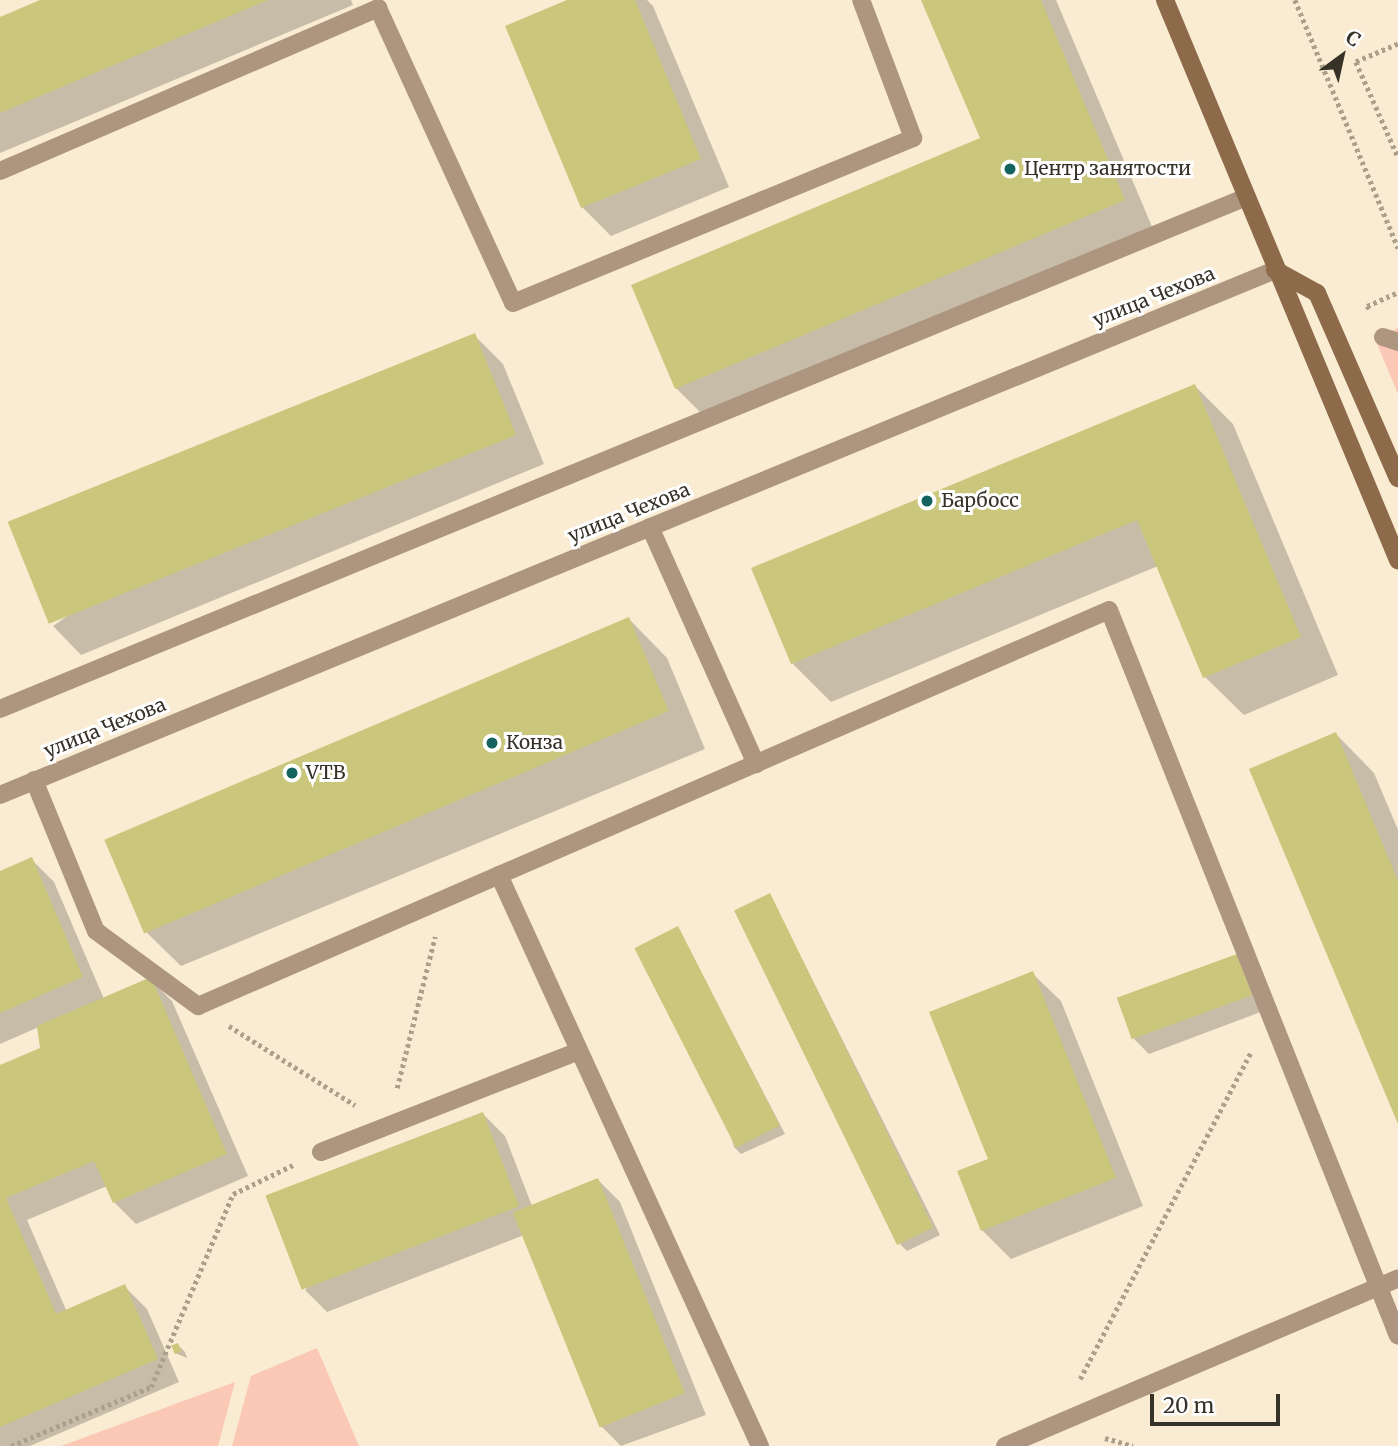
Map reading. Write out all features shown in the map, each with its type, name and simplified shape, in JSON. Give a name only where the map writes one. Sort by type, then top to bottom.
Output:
[{"type":"main road","points":[[1164,0],[1244,198],[1398,561]]},
{"type":"main road","points":[[1275,270],[1317,293],[1398,478]]},
{"type":"street","points":[[0,171],[378,4],[513,303],[914,138],[861,0]]},
{"type":"street","points":[[0,709],[1244,198]]},
{"type":"street","name":"улица Чехова","points":[[0,795],[1275,270]]},
{"type":"street","points":[[650,527],[756,764]]},
{"type":"street","points":[[34,780],[96,931],[198,1006],[1109,610],[1376,1287],[1398,1336]]},
{"type":"street","points":[[499,875],[576,1052],[760,1446]]},
{"type":"street","points":[[321,1152],[576,1052]]},
{"type":"street","points":[[1005,1446],[1398,1278]]},
{"type":"path","points":[[1294,0],[1398,248]]},
{"type":"path","points":[[1398,44],[1356,62],[1398,157]]},
{"type":"path","points":[[1367,306],[1398,292]]},
{"type":"path","points":[[198,1006],[388,1126],[444,899]]},
{"type":"path","points":[[1057,1423],[1270,1017]]},
{"type":"path","points":[[11,1446],[150,1387],[233,1194],[321,1152]]},
{"type":"shaded area","points":[[1398,328],[1398,394],[1375,339]]},
{"type":"shaded area","points":[[317,1348],[359,1446],[232,1446],[251,1376]]},
{"type":"shaded area","points":[[235,1382],[218,1446],[61,1446]]},
{"type":"building","points":[[40,0],[268,0],[0,113],[0,17]]},
{"type":"building","points":[[567,0],[635,0],[701,159],[581,208],[505,26]]},
{"type":"building","name":"Центр занятости","points":[[921,0],[1041,0],[1125,200],[675,389],[631,285],[980,138]]},
{"type":"building","points":[[475,333],[516,435],[49,624],[8,522]]},
{"type":"building","points":[[1195,384],[1301,637],[1203,678],[1137,520],[791,664],[751,568]]},
{"type":"building","points":[[629,617],[669,711],[144,934],[104,840]]},
{"type":"building","points":[[1336,732],[1398,881],[1398,1124],[1249,769]]},
{"type":"building","points":[[32,857],[83,977],[0,1013],[0,871]]},
{"type":"building","points":[[770,893],[933,1227],[897,1245],[734,911]]},
{"type":"building","points":[[678,926],[780,1126],[736,1148],[634,948]]},
{"type":"building","points":[[1237,954],[1252,995],[1132,1039],[1117,998]]},
{"type":"building","points":[[1033,971],[1116,1178],[981,1231],[957,1171],[988,1159],[929,1012]]},
{"type":"building","points":[[151,977],[227,1154],[113,1203],[94,1161],[6,1198],[56,1314],[125,1284],[158,1359],[0,1427],[0,1065],[40,1048],[37,1026]]},
{"type":"building","points":[[483,1112],[519,1206],[302,1290],[265,1195]]},
{"type":"building","points":[[598,1178],[685,1393],[600,1428],[513,1212]]},
{"type":"building","points":[[178,1343],[181,1351],[175,1354],[171,1346]]},
{"type":"place","name":"Центр занятости","points":[[1010,169]]},
{"type":"place","name":"Барбосс","points":[[927,501]]},
{"type":"place","name":"Конза","points":[[492,743]]},
{"type":"place","name":"VTB","points":[[292,773]]}]
